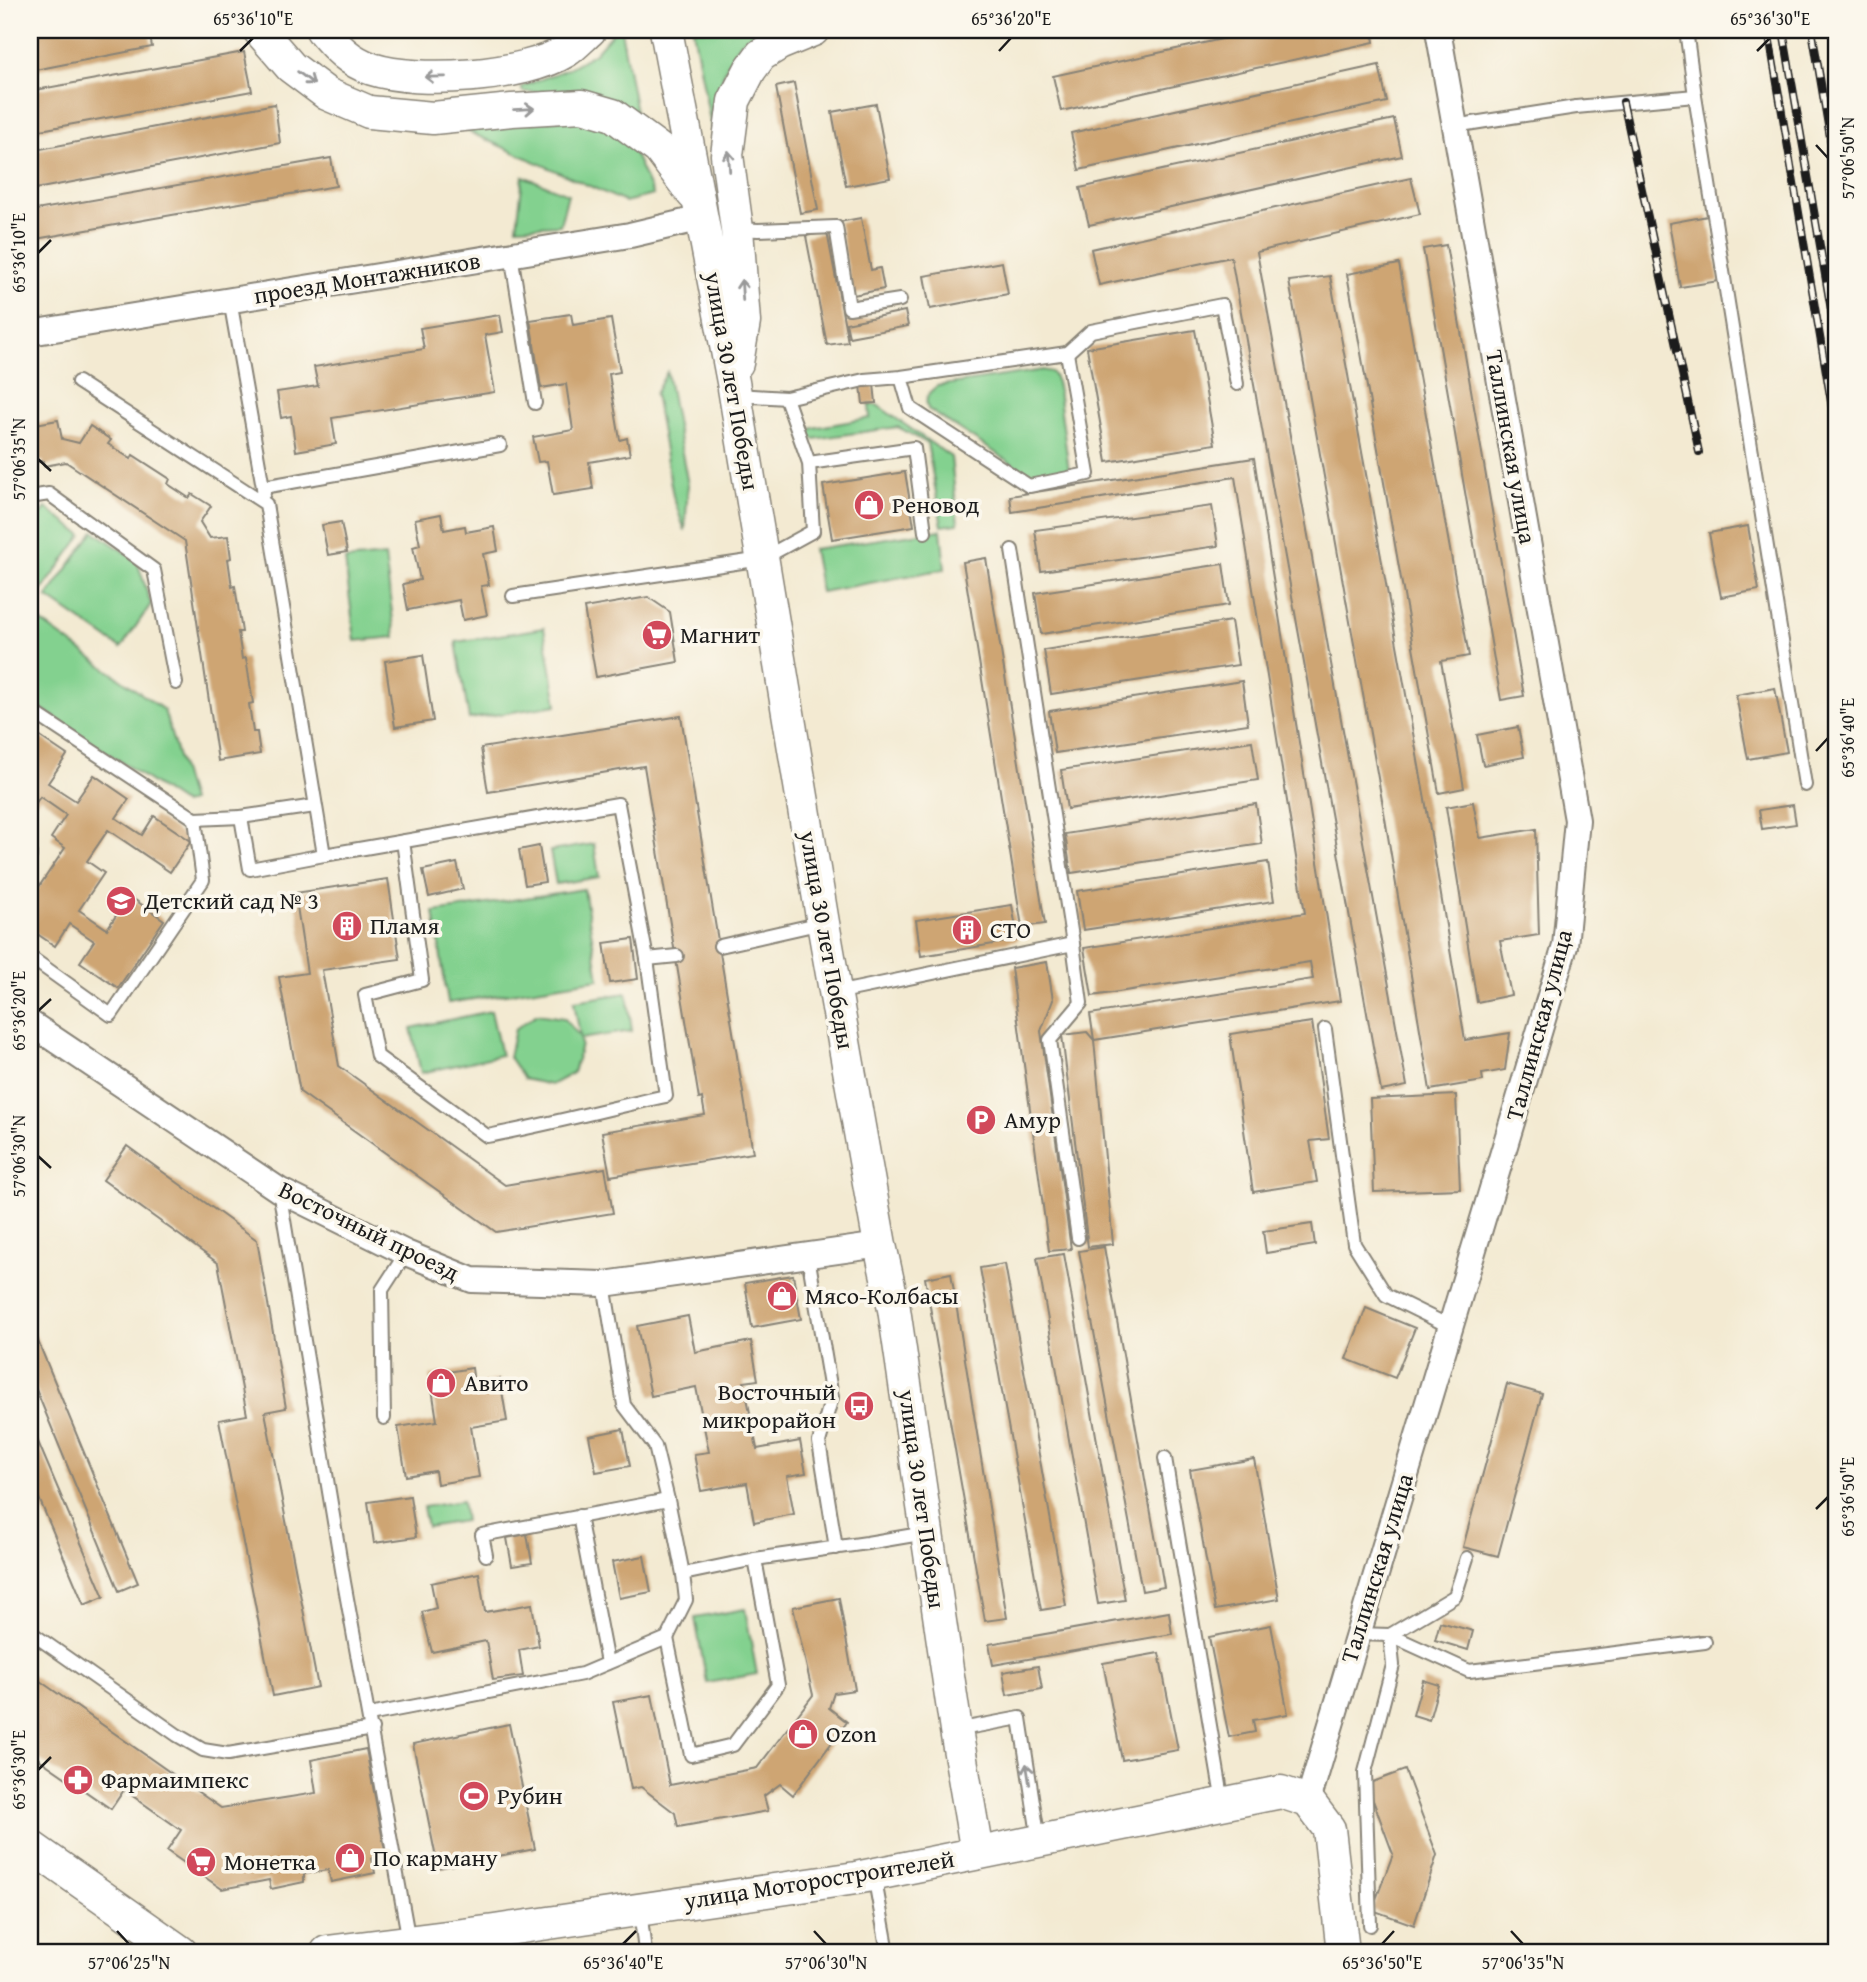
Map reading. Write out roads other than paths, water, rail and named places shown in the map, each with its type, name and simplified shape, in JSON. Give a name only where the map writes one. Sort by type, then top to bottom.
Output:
[{"type":"street","points":[[259,30],[291,67],[318,88],[369,112],[433,118],[582,106],[613,116],[659,149],[700,209]]},
{"type":"street","points":[[322,30],[340,51],[371,68],[410,77],[466,76],[532,65],[566,51],[590,30]]},
{"type":"street","name":"улица 30 лет Победы","points":[[666,30],[734,388],[823,923],[880,1245],[894,1309],[956,1730],[977,1853]]},
{"type":"street","points":[[734,388],[744,322],[737,229],[727,155],[734,101],[761,55],[779,44],[813,30]]},
{"type":"street","name":"Таллинская улица","points":[[1307,1801],[1565,946],[1577,820],[1438,30]]},
{"type":"street","name":"проезд Монтажников","points":[[30,332],[630,235],[700,209]]},
{"type":"street","name":"Восточный проезд","points":[[30,1023],[279,1190],[406,1253],[472,1280],[604,1284],[880,1245]]},
{"type":"street","name":"улица Моторостроителей","points":[[327,1952],[409,1941],[496,1941],[640,1908],[874,1875],[1281,1792],[1307,1801]]},
{"type":"street","points":[[1307,1801],[1329,1829],[1343,1952]]},
{"type":"street","points":[[30,1846],[181,1952]]},
{"type":"lane","points":[[1686,30],[1805,785]]},
{"type":"lane","points":[[1454,126],[1576,107],[1695,96]]},
{"type":"lane","points":[[737,229],[836,227],[849,308],[900,300]]},
{"type":"lane","points":[[511,254],[535,402]]},
{"type":"lane","points":[[230,300],[324,855]]},
{"type":"lane","points":[[734,388],[786,398],[864,380],[1067,353],[1091,331],[1222,305],[1237,384]]},
{"type":"lane","points":[[901,377],[910,408],[1029,486],[1088,474],[1067,353]]},
{"type":"lane","points":[[78,382],[266,504]]},
{"type":"lane","points":[[513,596],[762,559],[813,531],[809,463],[786,398]]},
{"type":"lane","points":[[262,487],[500,444]]},
{"type":"lane","points":[[809,463],[914,448],[925,532]]},
{"type":"lane","points":[[30,498],[49,494],[154,570],[176,683]]},
{"type":"lane","points":[[1012,550],[1081,1003],[1050,1040],[1079,1238]]},
{"type":"lane","points":[[30,710],[195,819],[241,817],[315,806]]},
{"type":"lane","points":[[241,817],[250,869],[403,841],[618,804],[648,959],[666,1096],[487,1136],[377,1056],[365,995],[422,980],[403,841]]},
{"type":"lane","points":[[30,957],[111,1014],[203,880],[195,819]]},
{"type":"lane","points":[[720,946],[823,923]]},
{"type":"lane","points":[[836,993],[1073,944]]},
{"type":"lane","points":[[648,959],[677,956]]},
{"type":"lane","points":[[1325,1029],[1354,1244],[1386,1295],[1451,1327]]},
{"type":"lane","points":[[279,1190],[344,1582],[409,1941]]},
{"type":"lane","points":[[384,1418],[382,1290],[406,1253]]},
{"type":"lane","points":[[808,1256],[832,1397],[819,1442],[836,1548]]},
{"type":"lane","points":[[604,1284],[624,1405],[655,1447],[683,1574],[686,1600],[667,1638],[691,1755],[733,1745],[778,1685],[755,1559]]},
{"type":"lane","points":[[1165,1458],[1223,1804]]},
{"type":"lane","points":[[486,1555],[482,1535],[668,1500]]},
{"type":"lane","points":[[579,1517],[607,1662]]},
{"type":"lane","points":[[683,1574],[755,1559],[927,1533]]},
{"type":"lane","points":[[1390,1635],[1455,1596],[1467,1558]]},
{"type":"lane","points":[[30,1632],[177,1735],[203,1750],[228,1754],[372,1729]]},
{"type":"lane","points":[[1357,1634],[1390,1635],[1469,1671],[1704,1642]]},
{"type":"lane","points":[[1370,1925],[1365,1772],[1393,1665],[1390,1635]]},
{"type":"lane","points":[[369,1715],[582,1674],[667,1638]]},
{"type":"lane","points":[[956,1730],[1020,1718],[1039,1841]]},
{"type":"lane","points":[[874,1875],[888,1952]]},
{"type":"lane","points":[[640,1908],[645,1952]]},
{"type":"railway","points":[[1768,30],[1837,437]]},
{"type":"railway","points":[[1783,30],[1837,345]]},
{"type":"railway","points":[[1812,30],[1837,179]]},
{"type":"railway","points":[[1623,102],[1699,452]]},
{"type":"place","name":"Реновод","points":[[869,505]]},
{"type":"place","name":"Магнит","points":[[657,635]]},
{"type":"place","name":"Детский сад № 3","points":[[121,901]]},
{"type":"place","name":"Пламя","points":[[347,926]]},
{"type":"place","name":"СТО","points":[[967,930]]},
{"type":"place","name":"Амур","points":[[981,1120]]},
{"type":"place","name":"Мясо-Колбасы","points":[[782,1296]]},
{"type":"place","name":"Авито","points":[[441,1383]]},
{"type":"place","name":"Восточный микрорайон","points":[[859,1406]]},
{"type":"place","name":"Ozon","points":[[803,1734]]},
{"type":"place","name":"Фармаимпекс","points":[[78,1780]]},
{"type":"place","name":"Рубин","points":[[474,1796]]},
{"type":"place","name":"По карману","points":[[350,1858]]},
{"type":"place","name":"Монетка","points":[[201,1862]]}]
